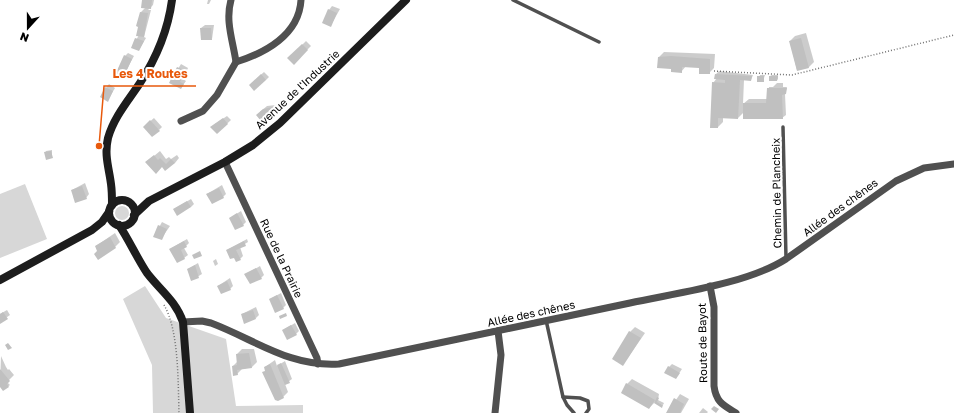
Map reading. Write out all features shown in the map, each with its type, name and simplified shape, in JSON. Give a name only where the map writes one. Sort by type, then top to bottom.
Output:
[{"type":"main road","points":[[172,0],[169,18],[161,44],[147,72],[115,121],[108,138],[106,158],[111,183],[111,219],[118,224],[148,274],[172,299],[183,322],[190,413]]},
{"type":"main road","name":"Avenue de l'Industrie","points":[[127,201],[138,203],[149,201],[224,162],[253,145],[280,123],[406,0]]},
{"type":"main road","points":[[111,183],[134,208],[128,234],[130,244]]},
{"type":"main road","points":[[92,230],[102,222],[117,201],[127,201]]},
{"type":"main road","name":"Avenue de l'Industrie","points":[[132,219],[149,201]]},
{"type":"main road","points":[[0,280],[92,230],[111,223],[118,224],[132,219]]},
{"type":"street","points":[[182,121],[203,111],[218,95],[236,62],[229,29],[228,8],[231,0]]},
{"type":"street","points":[[236,62],[263,52],[282,39],[295,21],[300,9],[300,0]]},
{"type":"street","name":"Rue de la Prairie","points":[[224,162],[318,358],[318,364]]},
{"type":"street","name":"Allée des chênes","points":[[183,322],[198,321],[211,323],[287,357],[318,364],[339,364],[710,286],[757,274],[776,266],[896,181],[924,168],[954,164]]},
{"type":"street","name":"Route de Bayot","points":[[710,286],[714,307],[715,396],[719,401],[736,413]]},
{"type":"street","points":[[495,413],[501,355],[498,331]]},
{"type":"lane","points":[[513,0],[599,42]]},
{"type":"lane","name":"Chemin de Plancheix","points":[[783,127],[786,259]]},
{"type":"lane","points":[[546,320],[563,397],[567,405],[574,413]]},
{"type":"lane","points":[[563,397],[580,398],[588,401],[589,409],[586,413]]},
{"type":"path","points":[[714,71],[792,75],[954,35]]},
{"type":"path","points":[[162,301],[169,316],[173,334],[180,413]]},
{"type":"shaded area","points":[[25,184],[47,239],[0,258],[0,194]]},
{"type":"shaded area","points":[[119,206],[125,206],[129,210],[129,216],[125,220],[119,220],[115,216],[115,210]]},
{"type":"shaded area","points":[[145,286],[166,318],[226,339],[236,406],[303,405],[303,413],[153,413],[152,365],[123,299]]},
{"type":"building","points":[[142,0],[152,0],[151,9],[141,8]]},
{"type":"building","points":[[328,9],[337,13],[331,27],[322,23]]},
{"type":"building","points":[[140,12],[148,13],[144,37],[136,36],[138,27],[136,26]]},
{"type":"building","points":[[200,28],[211,28],[212,40],[201,40]]},
{"type":"building","points":[[135,38],[144,41],[139,51],[131,48]]},
{"type":"building","points":[[801,38],[809,68],[797,71],[789,41]]},
{"type":"building","points":[[302,44],[308,50],[294,65],[287,58]]},
{"type":"building","points":[[124,55],[132,59],[123,79],[115,75]]},
{"type":"building","points":[[671,56],[710,59],[710,74],[699,74],[699,68],[682,67],[682,73],[671,72],[671,69],[657,68],[658,57]]},
{"type":"building","points":[[177,67],[186,71],[180,82],[184,84],[181,89],[169,83]]},
{"type":"building","points":[[261,74],[266,80],[254,91],[249,85]]},
{"type":"building","points":[[715,74],[752,76],[751,81],[740,80],[738,119],[718,118],[718,128],[710,128],[712,82],[725,83],[725,80],[714,79]]},
{"type":"building","points":[[757,76],[764,76],[764,82],[757,82]]},
{"type":"building","points":[[769,76],[778,76],[777,81],[769,81]]},
{"type":"building","points":[[105,87],[113,91],[108,102],[100,97]]},
{"type":"building","points":[[767,88],[787,88],[786,94],[782,95],[783,119],[743,119],[743,103],[766,103]]},
{"type":"building","points":[[273,107],[274,115],[266,117],[261,121],[256,115],[263,109]]},
{"type":"building","points":[[223,118],[228,124],[217,134],[210,127]]},
{"type":"building","points":[[150,120],[160,131],[152,137],[143,127]]},
{"type":"building","points":[[51,151],[53,158],[46,160],[44,152]]},
{"type":"building","points":[[154,155],[158,160],[160,158],[166,164],[171,159],[175,163],[165,171],[162,167],[156,174],[145,162]]},
{"type":"building","points":[[82,186],[87,199],[75,203],[71,190]]},
{"type":"building","points":[[219,188],[224,198],[212,204],[206,194]]},
{"type":"building","points":[[187,201],[191,207],[177,216],[173,209]]},
{"type":"building","points":[[237,213],[244,226],[235,230],[229,218]]},
{"type":"building","points":[[158,225],[167,229],[162,240],[153,237]]},
{"type":"building","points":[[110,237],[116,248],[98,260],[94,254],[97,251],[95,246]]},
{"type":"building","points":[[184,241],[187,247],[181,250],[185,259],[177,263],[169,249]]},
{"type":"building","points":[[244,241],[246,246],[236,250],[241,260],[236,262],[234,258],[230,259],[226,250]]},
{"type":"building","points":[[200,251],[202,256],[194,259],[192,255]]},
{"type":"building","points":[[195,265],[199,278],[191,281],[187,269]]},
{"type":"building","points":[[256,268],[262,279],[250,284],[244,274]]},
{"type":"building","points":[[227,281],[231,290],[221,294],[217,286]]},
{"type":"building","points":[[277,295],[284,309],[275,313],[269,299]]},
{"type":"building","points":[[253,310],[256,319],[244,324],[241,314]]},
{"type":"building","points":[[3,312],[8,319],[0,324],[0,314]]},
{"type":"building","points":[[286,313],[287,316],[280,319],[279,316]]},
{"type":"building","points":[[291,325],[297,335],[287,340],[282,330]]},
{"type":"building","points":[[629,331],[641,338],[623,366],[612,359]]},
{"type":"building","points":[[8,343],[12,348],[8,350],[5,345]]},
{"type":"building","points":[[249,353],[252,368],[237,370],[238,375],[233,376],[232,366],[237,365],[236,354]]},
{"type":"building","points":[[281,363],[290,383],[285,385],[277,365]]},
{"type":"building","points":[[270,364],[284,398],[278,401],[275,400],[262,372],[265,371],[264,367]]},
{"type":"building","points":[[668,366],[680,373],[676,379],[664,373]]},
{"type":"building","points":[[0,369],[10,381],[7,384],[9,387],[3,391],[0,387]]},
{"type":"building","points":[[626,383],[655,400],[649,409],[621,393]]},
{"type":"building","points":[[657,397],[659,398],[657,402],[663,405],[662,408],[654,403]]},
{"type":"building","points":[[674,398],[684,404],[680,413],[666,413]]},
{"type":"building","points":[[714,406],[719,409],[716,413],[711,409]]},
{"type":"place","name":"Les 4 Routes","points":[[99,146]]}]
